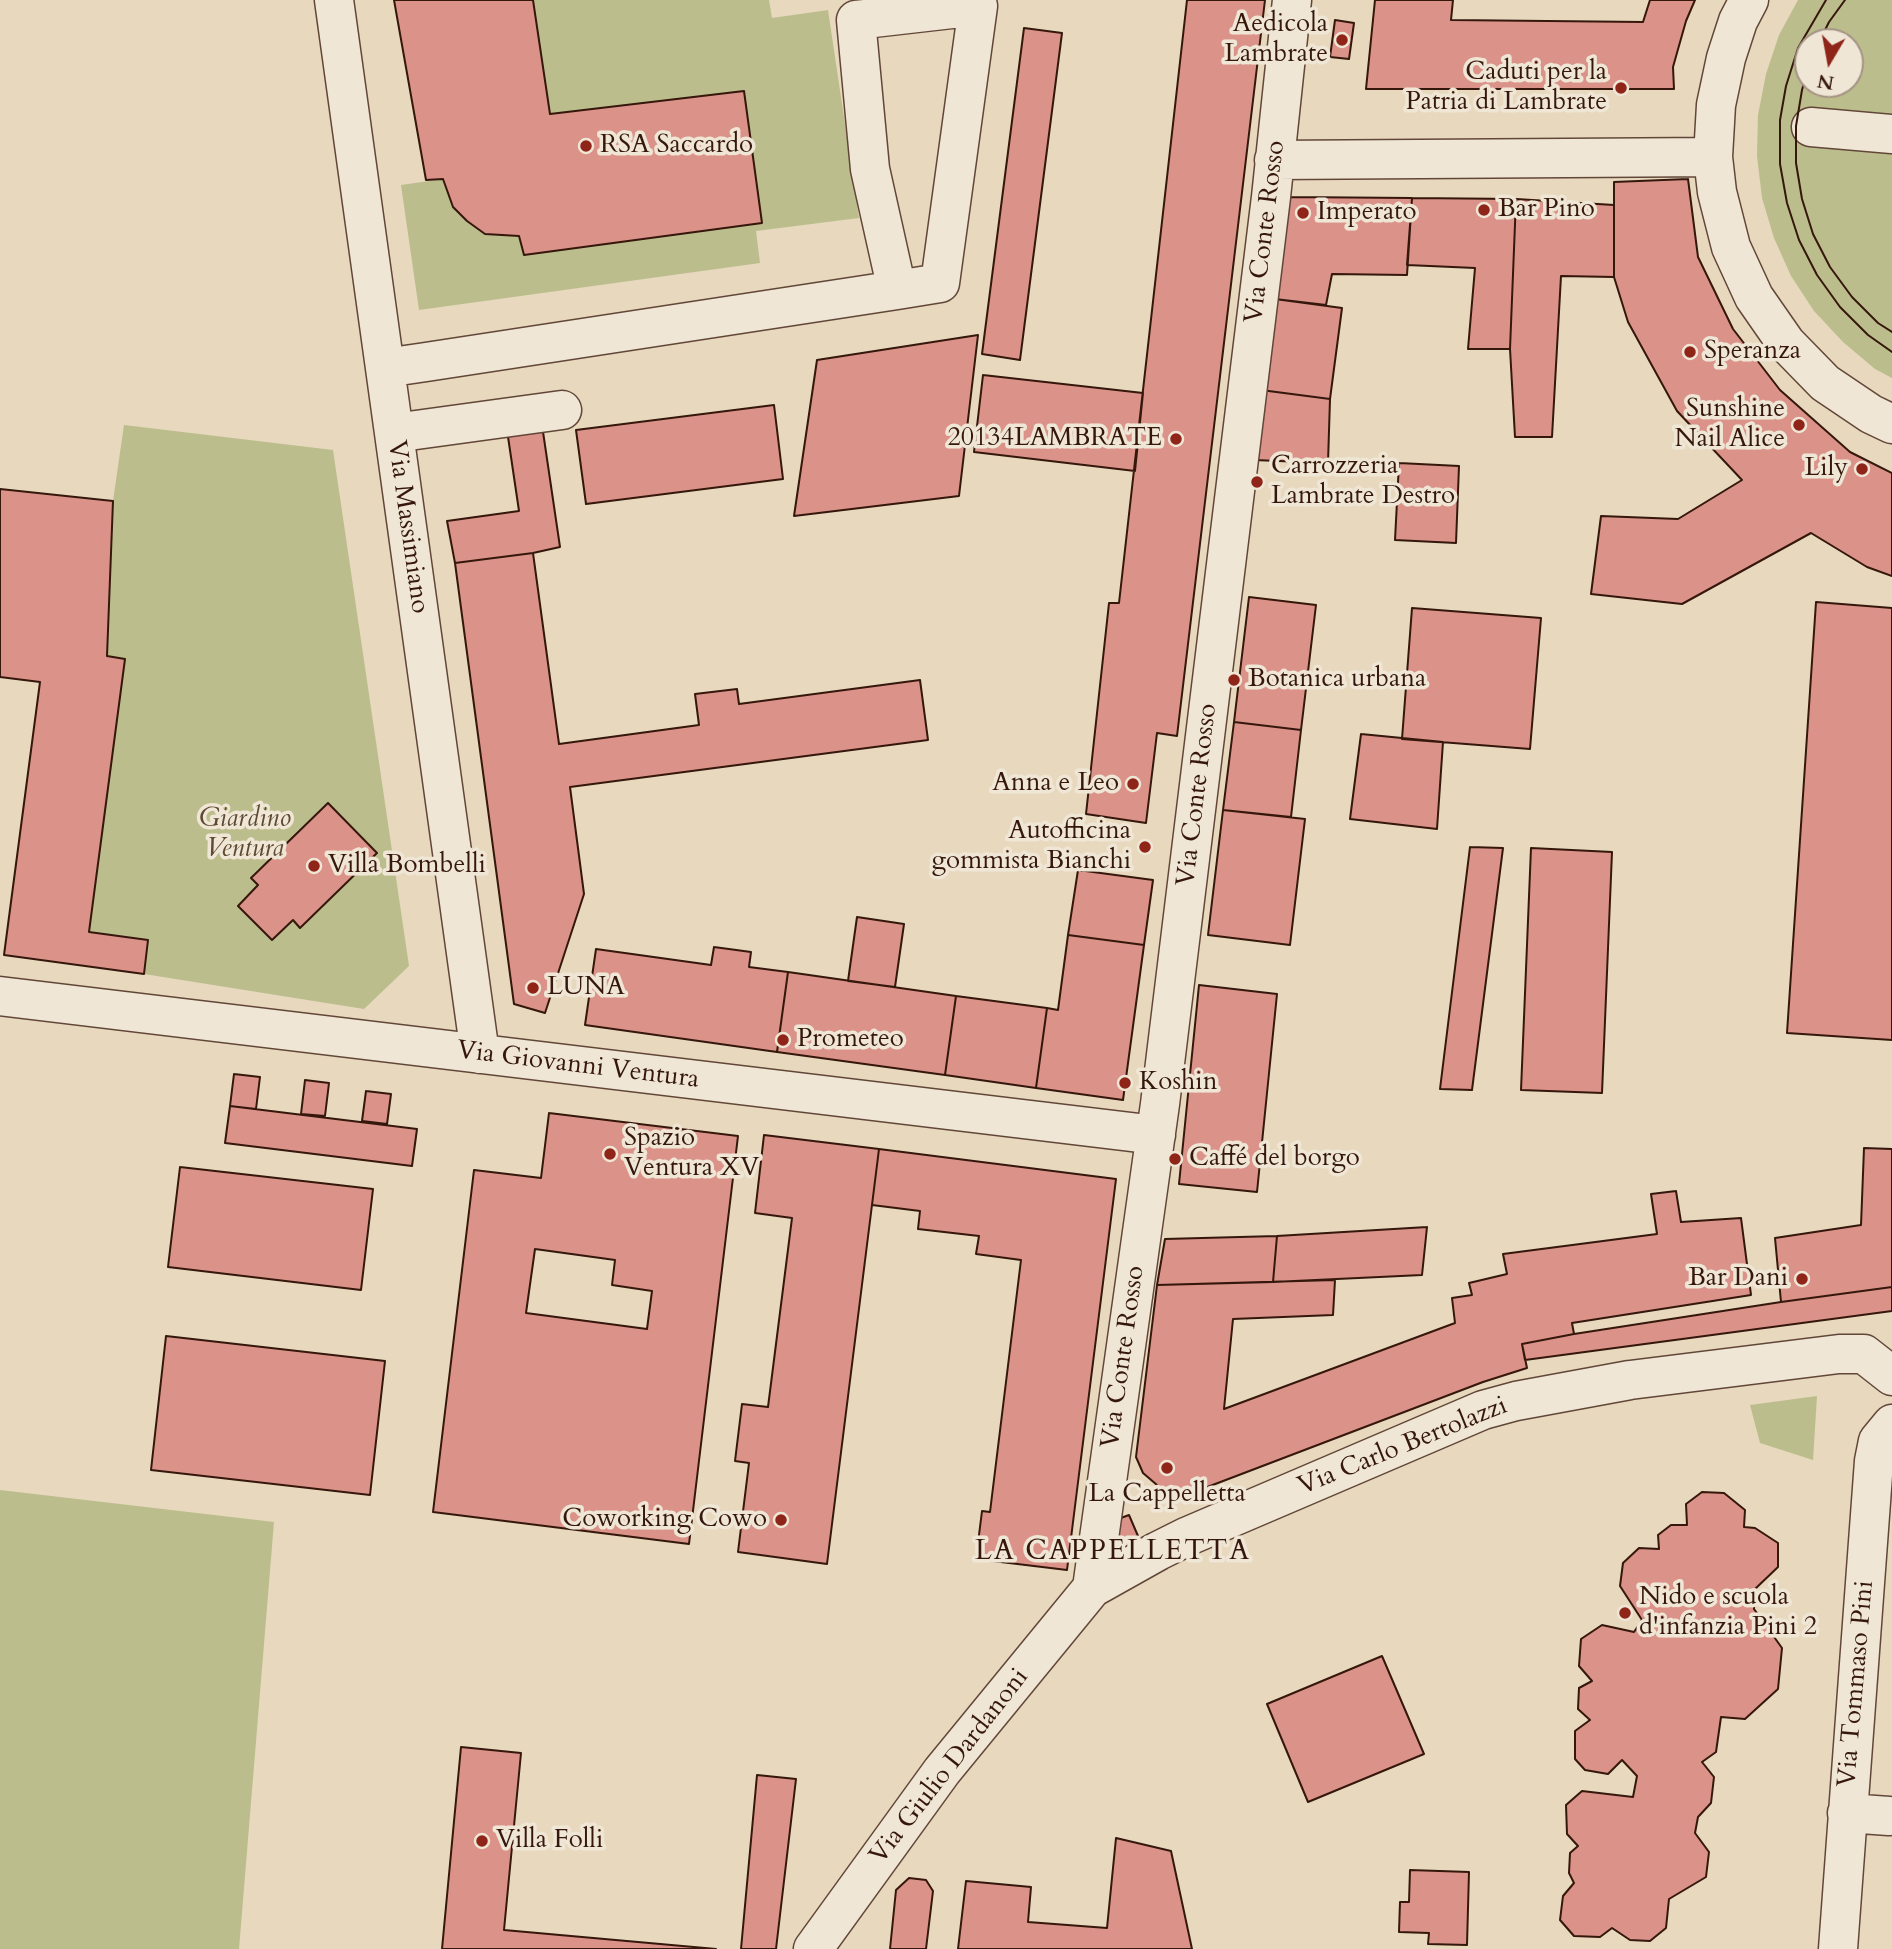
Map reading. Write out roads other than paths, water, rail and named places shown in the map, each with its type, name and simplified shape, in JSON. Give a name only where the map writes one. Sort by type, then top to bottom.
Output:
[{"type":"street","name":"Via Massimiano","points":[[334,0],[480,1054]]},
{"type":"street","name":"Via Conte Rosso","points":[[1093,1588],[1156,1135],[1292,0]]},
{"type":"street","points":[[1749,0],[1738,20],[1726,58],[1716,105],[1713,157],[1717,192],[1731,247],[1754,297],[1786,343],[1825,383],[1871,414],[1892,424]]},
{"type":"street","points":[[385,368],[897,290],[940,283],[978,6],[856,20],[870,169],[897,290]]},
{"type":"street","points":[[1811,127],[1892,134]]},
{"type":"street","points":[[1274,160],[1713,157]]},
{"type":"street","points":[[394,433],[562,410]]},
{"type":"street","name":"Via Giovanni Ventura","points":[[0,996],[1156,1135]]},
{"type":"street","name":"Via Carlo Bertolazzi","points":[[1093,1588],[1186,1537],[1483,1410],[1516,1401],[1630,1380],[1839,1354],[1864,1354],[1892,1376]]},
{"type":"street","name":"Via Tommaso Pini","points":[[1838,1949],[1847,1813],[1879,1561],[1878,1441],[1892,1424]]},
{"type":"street","name":"Via Giulio Dardanoni","points":[[813,1949],[942,1771],[1093,1588]]},
{"type":"street","points":[[1847,1813],[1889,1816]]},
{"type":"tram line","points":[[1826,0],[1798,48],[1786,86],[1780,120],[1780,164],[1787,203],[1799,240],[1817,275],[1840,307],[1868,335],[1892,352]]},
{"type":"tram line","points":[[1826,28],[1845,0]]},
{"type":"tram line","points":[[1801,98],[1796,126],[1796,163],[1802,199],[1813,234],[1830,267],[1852,297],[1878,323],[1892,332]]},
{"type":"place","name":"Aedicola Lambrate","points":[[1342,40]]},
{"type":"place","name":"Caduti per la Patria di Lambrate","points":[[1621,88]]},
{"type":"place","name":"RSA Saccardo","points":[[586,146]]},
{"type":"place","name":"Bar Pino","points":[[1484,210]]},
{"type":"place","name":"Imperato","points":[[1303,213]]},
{"type":"place","name":"Speranza","points":[[1690,352]]},
{"type":"place","name":"Sunshine Nail Alice","points":[[1799,425]]},
{"type":"place","name":"20134LAMBRATE","points":[[1176,439]]},
{"type":"place","name":"Lily","points":[[1862,469]]},
{"type":"place","name":"Carrozzeria Lambrate Destro","points":[[1257,482]]},
{"type":"place","name":"Botanica urbana","points":[[1234,680]]},
{"type":"place","name":"Anna e Leo","points":[[1133,784]]},
{"type":"place","name":"Autofficina gommista Bianchi","points":[[1145,847]]},
{"type":"place","name":"Villa Bombelli","points":[[314,866]]},
{"type":"place","name":"LUNA","points":[[533,988]]},
{"type":"place","name":"Prometeo","points":[[783,1040]]},
{"type":"place","name":"Koshin","points":[[1125,1083]]},
{"type":"place","name":"Spazio Ventura XV","points":[[610,1154]]},
{"type":"place","name":"Caffé del borgo","points":[[1175,1159]]},
{"type":"place","name":"Bar Dani","points":[[1802,1279]]},
{"type":"place","name":"La Cappelletta","points":[[1167,1468]]},
{"type":"place","name":"Coworking Cowo","points":[[781,1520]]},
{"type":"place","name":"Nido e scuola d'infanzia Pini 2","points":[[1625,1613]]},
{"type":"place","name":"Villa Folli","points":[[482,1841]]},
{"type":"district","name":"LA CAPPELLETTA","points":[[1113,1553]]},
{"type":"park label","name":"Giardino Ventura","points":[[245,835]]}]
